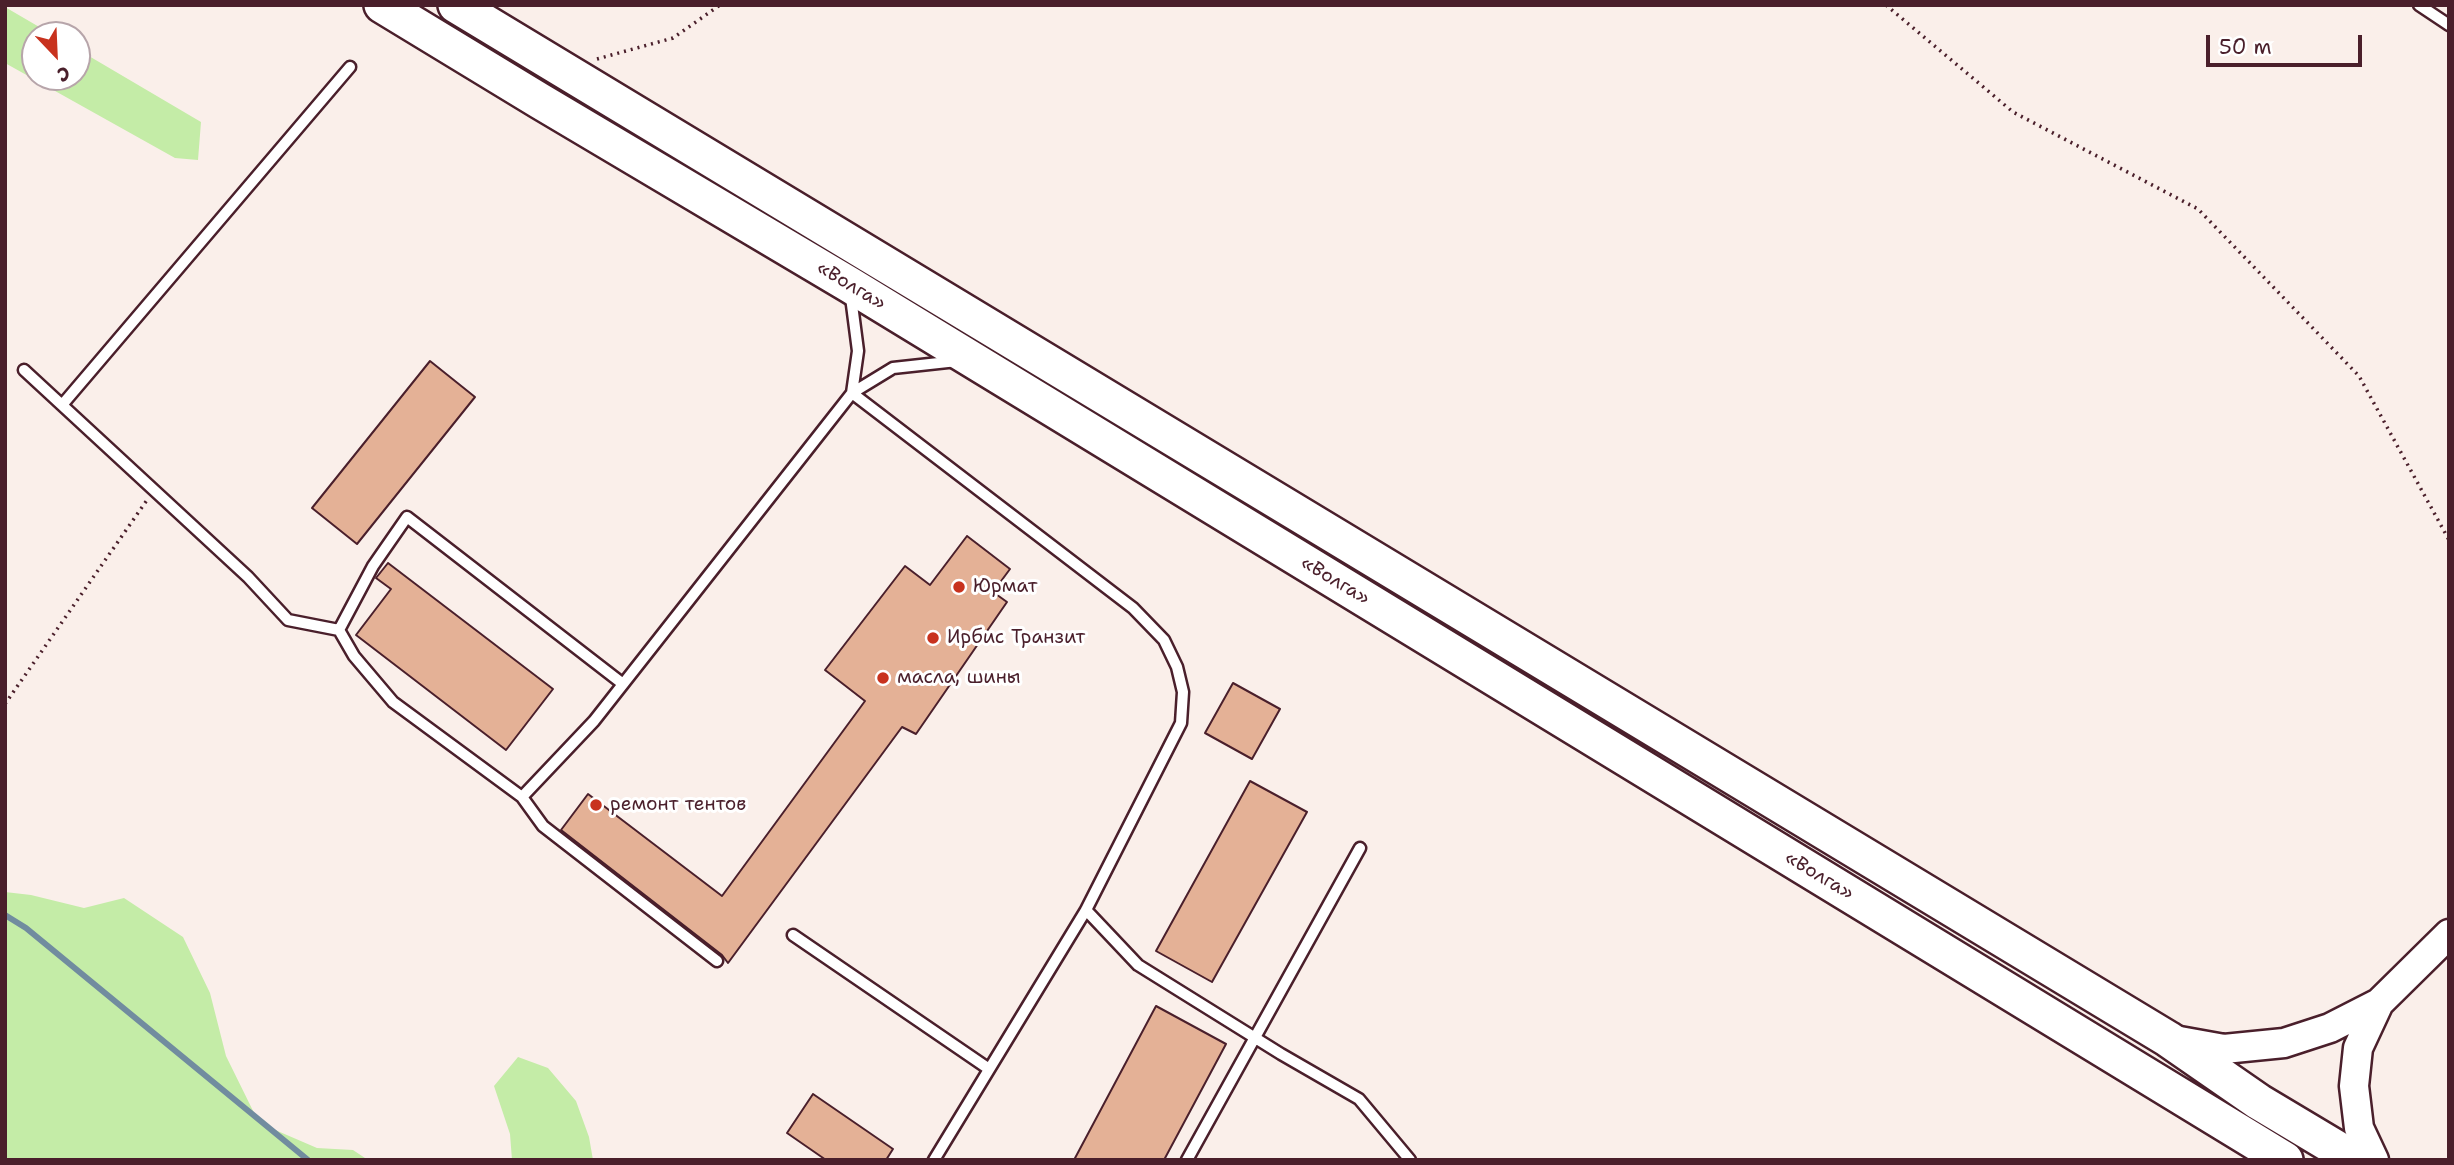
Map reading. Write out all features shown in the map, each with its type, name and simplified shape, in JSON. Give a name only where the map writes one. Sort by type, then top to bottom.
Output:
[{"type":"highway","name":"«Волга»","points":[[382,5],[540,102],[850,285],[2285,1160]]},
{"type":"highway","name":"«Волга»","points":[[456,5],[2168,1039],[2259,1102],[2356,1160]]},
{"type":"street","points":[[2168,1039],[2224,1049],[2284,1043],[2330,1028],[2379,1003],[2449,934]]},
{"type":"street","points":[[2374,1160],[2359,1128],[2354,1086],[2358,1048],[2379,1003]]},
{"type":"lane","points":[[2419,5],[2449,25]]},
{"type":"lane","points":[[62,405],[350,67]]},
{"type":"lane","points":[[850,285],[858,351],[852,393]]},
{"type":"lane","points":[[523,797],[594,721],[852,393],[893,368],[971,360]]},
{"type":"lane","points":[[24,370],[248,577],[288,620],[339,630],[354,656],[393,702],[523,797],[543,826],[717,961]]},
{"type":"lane","points":[[852,393],[1133,608],[1164,640],[1177,667],[1183,692],[1181,723],[1086,910],[934,1160]]},
{"type":"lane","points":[[339,630],[373,566],[407,517],[623,684]]},
{"type":"lane","points":[[1187,1160],[1360,848]]},
{"type":"lane","points":[[1086,910],[1138,965],[1255,1039],[1359,1099],[1410,1160]]},
{"type":"lane","points":[[793,935],[989,1069]]},
{"type":"path","points":[[561,69],[673,38],[720,5]]},
{"type":"path","points":[[1886,5],[2014,112],[2198,209],[2359,376],[2449,540]]},
{"type":"path","points":[[5,705],[154,490]]},
{"type":"green space","points":[[5,7],[29,21],[21,21],[21,72],[5,63]]},
{"type":"green space","points":[[91,57],[201,122],[198,160],[175,158],[55,91],[91,91]]},
{"type":"green space","points":[[5,892],[31,895],[84,908],[124,898],[183,937],[210,993],[226,1056],[259,1123],[317,1148],[353,1150],[368,1160],[5,1160]]},
{"type":"green space","points":[[518,1057],[548,1068],[576,1101],[589,1137],[593,1160],[512,1160],[510,1134],[494,1086]]},
{"type":"building","points":[[430,361],[475,397],[357,544],[312,508]]},
{"type":"building","points":[[967,536],[1010,569],[993,592],[1007,602],[916,734],[902,727],[728,963],[722,955],[561,830],[588,794],[722,896],[865,701],[825,670],[905,566],[930,585]]},
{"type":"building","points":[[388,563],[553,689],[506,750],[356,635],[391,589],[376,578]]},
{"type":"building","points":[[1233,683],[1280,709],[1252,759],[1205,733]]},
{"type":"building","points":[[1250,781],[1307,812],[1212,982],[1156,951]]},
{"type":"building","points":[[1156,1006],[1226,1044],[1164,1160],[1074,1160]]},
{"type":"building","points":[[813,1094],[893,1149],[886,1160],[826,1160],[787,1133]]},
{"type":"waterway","points":[[5,915],[26,928],[308,1160]]},
{"type":"place","name":"Юрмат","points":[[959,587]]},
{"type":"place","name":"Ирбис Транзит","points":[[933,638]]},
{"type":"place","name":"масла, шины","points":[[883,678]]},
{"type":"place","name":"ремонт тентов","points":[[596,805]]}]
